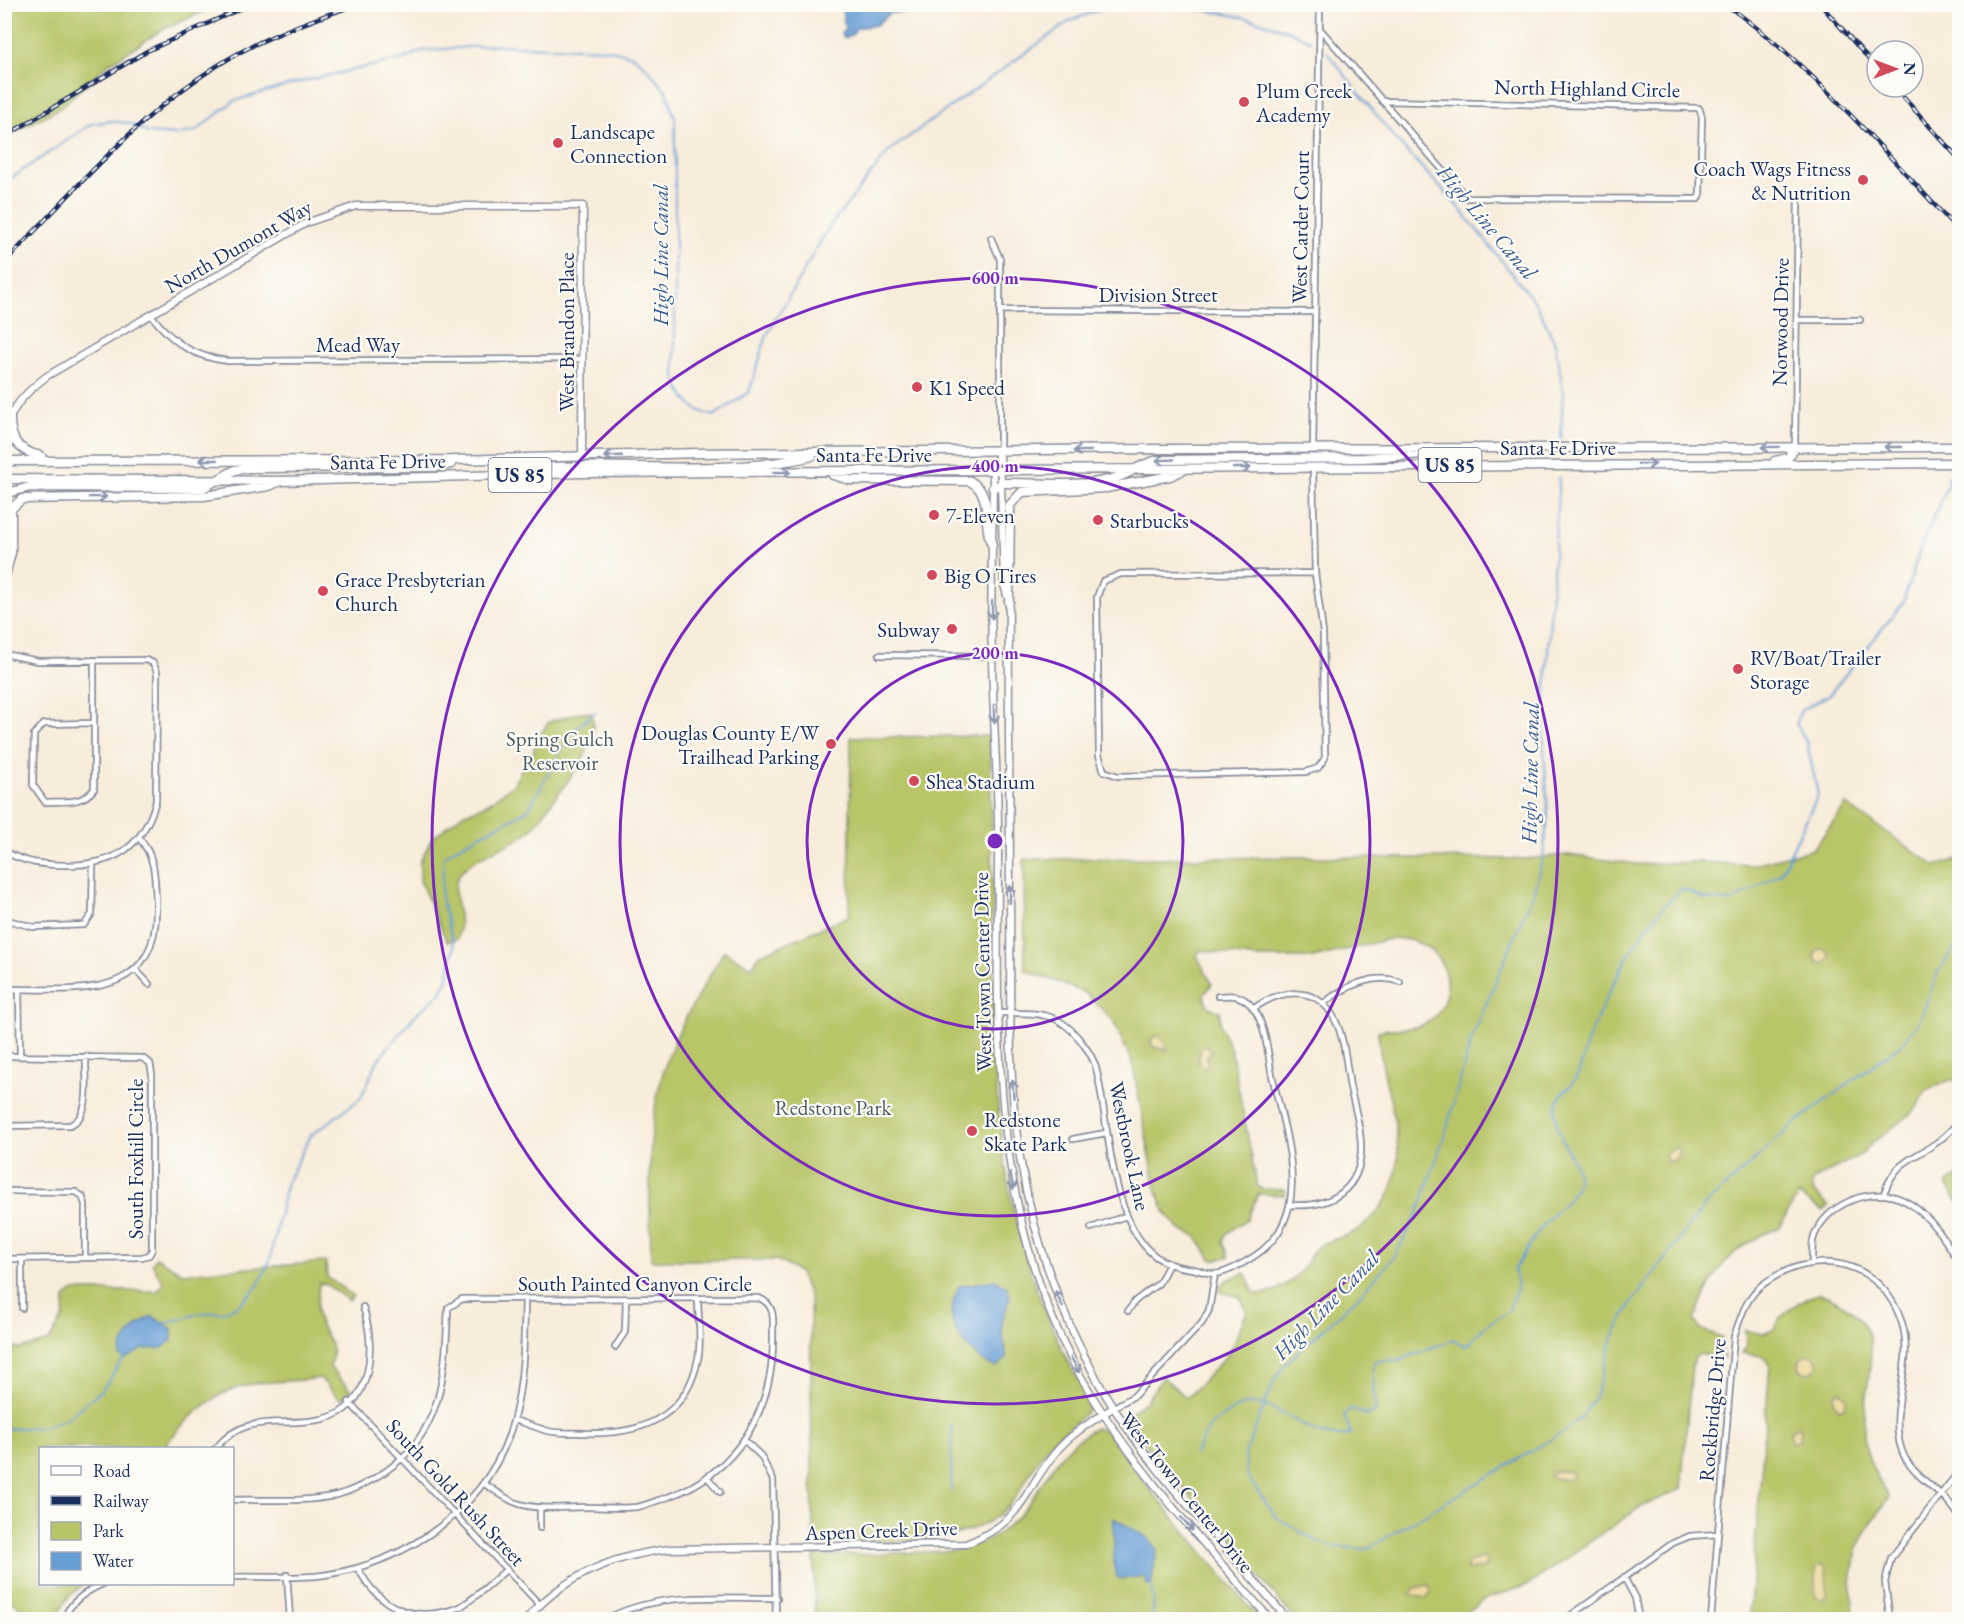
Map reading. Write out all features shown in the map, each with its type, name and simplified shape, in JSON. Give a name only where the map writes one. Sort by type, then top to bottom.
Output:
[{"type":"highway","points":[[7,421],[17,446],[28,453],[56,460]]},
{"type":"highway","points":[[1763,464],[1788,458],[1795,447]]},
{"type":"highway","name":"Santa Fe Drive","points":[[4,461],[472,459],[826,453],[1453,448],[1959,447]]},
{"type":"highway","points":[[993,488],[1003,483],[1101,481],[1133,470],[1144,462],[1159,460],[1364,458],[1439,453],[1453,448]]},
{"type":"highway","points":[[544,474],[549,468],[554,467],[732,465],[792,461],[826,453]]},
{"type":"highway","points":[[4,494],[30,487],[199,488],[207,487],[235,470],[247,468],[436,467],[472,459]]},
{"type":"highway","name":"Santa Fe Drive","points":[[4,480],[281,481],[544,474],[1959,463]]},
{"type":"highway","points":[[1009,602],[1011,505],[1016,497],[1034,490],[1106,488],[1170,476],[1184,469]]},
{"type":"highway","points":[[821,472],[850,480],[961,479],[970,481],[982,490],[985,498],[986,533],[992,545]]},
{"type":"highway","points":[[4,579],[11,553],[12,509],[22,499],[213,495],[269,486],[281,481]]},
{"type":"street","name":"West Carder Court","points":[[1313,450],[1320,4]]},
{"type":"street","name":"North Highland Circle","points":[[1320,29],[1382,101],[1467,198],[1698,199],[1700,194],[1702,117],[1699,108],[1382,101]]},
{"type":"street","name":"Norwood Drive","points":[[1795,447],[1798,197]]},
{"type":"street","name":"North Dumont Way","points":[[4,444],[7,421],[25,394],[47,376],[306,223],[334,211],[356,206],[583,206]]},
{"type":"street","name":"West Brandon Place","points":[[582,457],[583,206]]},
{"type":"street","points":[[991,238],[1000,259],[1000,452]]},
{"type":"street","name":"Division Street","points":[[1001,309],[1315,312]]},
{"type":"street","name":"Mead Way","points":[[151,315],[168,336],[189,351],[206,358],[228,361],[582,359]]},
{"type":"street","points":[[1797,320],[1860,320]]},
{"type":"street","name":"West Town Center Drive","points":[[1000,452],[993,488],[992,656],[998,801],[1001,1107],[1017,1209],[1050,1312],[1075,1365],[1104,1414],[1136,1462],[1175,1511],[1272,1620]]},
{"type":"street","points":[[1313,468],[1315,573],[1323,633],[1325,758],[1318,768],[1306,772],[1118,776],[1104,771],[1099,755],[1097,597],[1103,581],[1121,574],[1315,573]]},
{"type":"street","name":"West Town Center Drive","points":[[998,471],[1003,483],[1004,585],[1009,602],[1011,1013],[1015,1120],[1030,1207],[1055,1290],[1084,1356],[1114,1407],[1165,1478],[1288,1620]]},
{"type":"street","points":[[4,654],[38,661],[146,660],[153,663],[157,672],[156,801],[151,818],[139,838],[120,855],[93,865],[42,866],[24,861],[4,851]]},
{"type":"street","points":[[879,655],[992,656]]},
{"type":"street","points":[[94,660],[94,723],[94,789],[88,796],[78,801],[45,802],[33,785],[34,734],[44,724],[94,723]]},
{"type":"street","points":[[4,989],[98,987],[117,983],[136,970],[149,949],[157,920],[155,866],[139,838]]},
{"type":"street","points":[[4,919],[33,927],[84,924],[92,914],[93,865]]},
{"type":"street","points":[[136,970],[149,984]]},
{"type":"street","points":[[1323,1004],[1341,988],[1380,979],[1390,978],[1400,982]]},
{"type":"street","points":[[19,989],[20,1056]]},
{"type":"street","points":[[1253,1009],[1269,997],[1297,992],[1323,1004],[1333,1016],[1340,1035],[1362,1145],[1356,1176],[1346,1190],[1329,1202],[1309,1207],[1292,1205]]},
{"type":"street","points":[[1215,1274],[1247,1261],[1267,1248],[1281,1228],[1292,1205],[1293,1177],[1264,1032],[1253,1009],[1237,996],[1218,996]]},
{"type":"street","name":"Westbrook Lane","points":[[999,1013],[1044,1015],[1061,1022],[1083,1044],[1096,1066],[1106,1133],[1126,1216],[1139,1239],[1168,1264],[1215,1274]]},
{"type":"street","name":"South Foxhill Circle","points":[[4,1056],[142,1058],[150,1063],[152,1250],[149,1255],[142,1257],[4,1259]]},
{"type":"street","points":[[4,1126],[70,1125],[79,1121],[84,1112],[86,1056]]},
{"type":"street","points":[[1884,1193],[1892,1174],[1900,1163],[1935,1144],[1958,1123]]},
{"type":"street","points":[[1073,1139],[1106,1133]]},
{"type":"street","points":[[4,1191],[76,1191],[82,1196],[85,1204],[85,1258]]},
{"type":"street","points":[[1812,1263],[1814,1239],[1826,1219],[1845,1203],[1864,1195],[1884,1193],[1904,1200],[1920,1211],[1959,1264]]},
{"type":"street","points":[[1091,1228],[1126,1216]]},
{"type":"street","points":[[22,1259],[22,1308]]},
{"type":"street","name":"Rockbridge Drive","points":[[1711,1620],[1734,1337],[1744,1309],[1760,1286],[1792,1268],[1812,1263],[1839,1263],[1856,1267],[1878,1281],[1894,1305],[1906,1347],[1898,1420],[1901,1449],[1913,1473],[1955,1509],[1959,1520]]},
{"type":"street","points":[[1128,1311],[1135,1301],[1159,1283],[1168,1264]]},
{"type":"street","name":"Aspen Creek Drive","points":[[526,1620],[539,1604],[572,1579],[594,1567],[637,1553],[669,1549],[776,1549],[966,1544],[1001,1526],[1018,1510],[1054,1454],[1073,1434],[1134,1396],[1202,1323],[1209,1310],[1215,1274]]},
{"type":"street","name":"South Painted Canyon Circle","points":[[403,1459],[424,1434],[439,1399],[446,1368],[448,1308],[462,1299],[759,1298],[768,1302],[773,1310],[773,1348],[769,1384],[759,1416],[745,1441],[722,1467],[707,1477],[679,1492],[638,1507],[540,1507],[516,1503],[483,1483]]},
{"type":"street","points":[[234,1577],[322,1575],[357,1568],[410,1547],[455,1515],[483,1483],[500,1454],[514,1420],[523,1374],[525,1299]]},
{"type":"street","points":[[615,1347],[625,1332],[626,1299]]},
{"type":"street","points":[[514,1420],[550,1432],[599,1433],[633,1431],[663,1417],[682,1398],[694,1375],[699,1356],[698,1299]]},
{"type":"street","points":[[218,1447],[231,1432],[259,1423],[323,1419],[349,1402],[362,1388],[370,1362],[369,1328],[363,1307]]},
{"type":"street","name":"South Gold Rush Street","points":[[349,1402],[539,1604]]},
{"type":"street","points":[[745,1441],[761,1456],[773,1480],[777,1620]]},
{"type":"street","points":[[234,1500],[338,1495],[369,1483],[403,1459]]},
{"type":"street","points":[[1890,1620],[1885,1582],[1891,1558],[1959,1470]]},
{"type":"street","points":[[707,1477],[720,1492]]},
{"type":"street","points":[[540,1507],[540,1528]]},
{"type":"street","points":[[1564,1620],[1673,1543],[1690,1536],[1718,1534]]},
{"type":"street","points":[[357,1568],[368,1588],[384,1605],[399,1613],[418,1616],[438,1615],[459,1607],[507,1569]]},
{"type":"street","points":[[287,1575],[290,1618]]},
{"type":"street","points":[[1624,1577],[1635,1598],[1639,1620]]},
{"type":"street","points":[[63,1620],[74,1602],[87,1590],[100,1585]]},
{"type":"street","points":[[604,1620],[645,1603],[675,1598],[777,1598]]},
{"type":"street","points":[[1272,1620],[1282,1612]]},
{"type":"green space","points":[[5,4],[218,5],[162,30],[107,65],[60,108],[5,137]]},
{"type":"green space","name":"Spring Gulch Reservoir","points":[[582,712],[591,713],[594,724],[592,737],[580,762],[530,831],[519,839],[477,859],[463,870],[455,885],[459,921],[457,939],[447,942],[420,881],[420,862],[432,838],[463,814],[487,804],[513,785],[533,753],[538,737],[549,722]]},
{"type":"green space","name":"Redstone Park","points":[[990,736],[993,905],[990,938],[993,954],[996,1076],[1003,1154],[1019,1233],[1031,1273],[1053,1329],[1068,1362],[1084,1389],[1090,1406],[1045,1450],[1015,1498],[992,1520],[970,1530],[945,1537],[891,1541],[813,1540],[810,1299],[800,1273],[777,1260],[651,1260],[651,1140],[658,1092],[669,1053],[676,1038],[724,951],[752,967],[759,955],[849,916],[851,737]]},
{"type":"green space","points":[[1846,805],[1936,866],[1959,859],[1959,1079],[1939,1084],[1925,1092],[1914,1112],[1872,1143],[1862,1154],[1812,1180],[1812,1190],[1828,1206],[1823,1211],[1798,1195],[1779,1228],[1761,1235],[1724,1263],[1708,1288],[1694,1320],[1700,1329],[1722,1337],[1721,1349],[1724,1358],[1703,1354],[1696,1356],[1692,1366],[1681,1489],[1639,1508],[1528,1585],[1486,1599],[1457,1619],[1295,1619],[1140,1437],[1128,1414],[1146,1401],[1163,1377],[1187,1398],[1230,1352],[1247,1311],[1240,1297],[1220,1292],[1220,1287],[1227,1280],[1245,1273],[1254,1293],[1275,1291],[1299,1272],[1316,1248],[1358,1229],[1372,1218],[1388,1197],[1396,1175],[1398,1152],[1396,1128],[1380,1055],[1378,1031],[1420,1026],[1434,1017],[1445,997],[1445,974],[1434,953],[1425,946],[1397,938],[1313,958],[1257,958],[1200,950],[1197,956],[1212,984],[1204,995],[1211,1008],[1220,1011],[1220,1025],[1231,1050],[1257,1185],[1262,1189],[1286,1190],[1285,1195],[1258,1194],[1247,1219],[1226,1234],[1223,1241],[1229,1257],[1212,1260],[1196,1236],[1180,1230],[1165,1212],[1156,1188],[1132,1062],[1112,1019],[1084,992],[1025,970],[1024,859],[1314,857],[1524,859],[1568,855],[1637,864],[1702,862],[1751,865],[1813,849]]},
{"type":"green space","points":[[1959,1175],[1959,1204],[1946,1184]]},
{"type":"green space","points":[[156,1257],[182,1273],[326,1262],[327,1277],[353,1296],[349,1301],[326,1284],[319,1283],[317,1313],[331,1344],[330,1367],[351,1391],[341,1400],[320,1378],[259,1383],[230,1390],[205,1405],[182,1425],[164,1447],[39,1447],[39,1585],[83,1585],[68,1597],[55,1619],[39,1619],[9,1600],[4,1566],[4,1346],[20,1349],[49,1341],[64,1316],[65,1298],[74,1291],[158,1291],[163,1283],[152,1263]]},
{"type":"green space","points":[[1819,1293],[1844,1305],[1860,1319],[1868,1334],[1871,1350],[1865,1410],[1865,1442],[1872,1467],[1889,1497],[1868,1528],[1856,1554],[1852,1582],[1855,1619],[1749,1619],[1770,1364],[1762,1356],[1742,1353],[1747,1346],[1745,1330],[1763,1334],[1773,1330],[1792,1307]]},
{"type":"green space","points":[[1095,1428],[1106,1431],[1153,1493],[1256,1615],[1256,1619],[815,1619],[814,1556],[954,1551],[995,1536],[1026,1507],[1065,1452],[1078,1439]]},
{"type":"sand","points":[[1822,949],[1827,951],[1829,956],[1827,961],[1822,963],[1817,961],[1815,956],[1817,951]]},
{"type":"sand","points":[[1154,1036],[1161,1037],[1167,1050],[1153,1047],[1151,1041]]},
{"type":"sand","points":[[1205,1045],[1212,1051],[1206,1058],[1208,1065],[1204,1068],[1198,1062],[1201,1048]]},
{"type":"sand","points":[[1675,1147],[1679,1151],[1676,1159],[1667,1162],[1665,1154]]},
{"type":"sand","points":[[1808,1355],[1814,1358],[1817,1364],[1814,1370],[1808,1373],[1802,1370],[1799,1364],[1802,1358]]},
{"type":"sand","points":[[1841,1391],[1846,1398],[1844,1407],[1839,1409],[1834,1402],[1835,1393]]},
{"type":"sand","points":[[1798,1426],[1801,1429],[1799,1441],[1792,1443],[1790,1431]]},
{"type":"sand","points":[[1571,1472],[1572,1477],[1567,1480],[1550,1477],[1551,1473]]},
{"type":"sand","points":[[1483,1558],[1486,1561],[1485,1568],[1467,1570],[1468,1562]]},
{"type":"sand","points":[[1821,1565],[1826,1567],[1827,1595],[1821,1600],[1816,1597],[1815,1590],[1816,1568]]},
{"type":"sand","points":[[1429,1585],[1431,1592],[1426,1598],[1410,1594],[1415,1588]]},
{"type":"water","points":[[841,4],[926,5],[920,12],[890,13],[876,25],[856,28],[853,34],[845,38],[841,34],[845,28]]},
{"type":"water","points":[[995,1280],[1007,1287],[1010,1296],[1002,1321],[1007,1358],[997,1367],[982,1360],[963,1342],[952,1320],[953,1304],[959,1286]]},
{"type":"water","points":[[152,1316],[172,1329],[172,1340],[162,1348],[143,1349],[125,1359],[120,1356],[121,1349],[131,1332]]},
{"type":"water","points":[[1113,1518],[1147,1537],[1157,1549],[1151,1586],[1146,1584],[1144,1576],[1122,1579],[1116,1576]]},
{"type":"waterway","name":"High Line Canal","points":[[4,183],[91,124],[109,121],[129,123],[148,133],[175,135],[196,131],[234,101],[299,82],[403,59],[421,51],[493,45],[608,49],[634,56],[667,92],[675,119],[675,376],[688,402],[693,407],[714,416],[749,392],[767,335],[827,230],[889,151],[1070,21],[1114,4]]},
{"type":"waterway","name":"High Line Canal","points":[[1171,4],[1260,22],[1311,41]]},
{"type":"waterway","name":"High Line Canal","points":[[1327,52],[1396,140],[1457,205],[1537,305],[1555,343],[1563,391],[1561,439]]},
{"type":"waterway","points":[[1194,1455],[1206,1433],[1216,1421],[1245,1405],[1261,1404],[1275,1409],[1318,1432],[1334,1436],[1351,1434],[1344,1415],[1351,1409],[1367,1415],[1376,1411],[1373,1380],[1376,1361],[1399,1360],[1452,1340],[1466,1346],[1484,1327],[1509,1310],[1518,1285],[1514,1269],[1540,1229],[1568,1199],[1577,1181],[1577,1173],[1558,1129],[1556,1107],[1559,1098],[1578,1073],[1590,1035],[1617,976],[1653,920],[1682,889],[1706,899],[1731,902],[1781,873],[1818,795],[1807,743],[1796,723],[1801,710],[1829,695],[1903,603],[1921,546],[1948,485],[1948,476]]},
{"type":"waterway","name":"High Line Canal","points":[[1559,477],[1543,731],[1548,816],[1543,857],[1534,891],[1471,1040],[1447,1128],[1417,1215],[1394,1257],[1356,1299],[1285,1364],[1273,1384],[1245,1454],[1247,1476],[1276,1517],[1314,1540],[1333,1547],[1367,1549],[1560,1434],[1581,1418],[1596,1395],[1613,1337],[1630,1305],[1705,1205],[1795,1123],[1902,1044],[1920,1020],[1938,972],[1960,940]]},
{"type":"waterway","points":[[164,1324],[201,1313],[223,1312],[239,1305],[258,1286],[270,1260],[286,1184],[311,1135],[360,1099],[378,1060],[416,1014],[439,995],[447,981],[454,947],[441,897],[444,857],[459,846],[528,810],[571,733],[595,712]]},
{"type":"waterway","points":[[4,1429],[43,1427],[67,1418],[103,1389],[125,1356]]},
{"type":"waterway","points":[[951,1490],[952,1425]]},
{"type":"waterway","points":[[1151,1586],[1154,1605],[1151,1620]]},
{"type":"railway","points":[[4,137],[147,51],[251,4]]},
{"type":"railway","points":[[4,263],[91,172],[152,114],[184,88],[256,44],[294,27],[358,4]]},
{"type":"railway","points":[[1725,4],[1789,55],[1819,83],[1960,232]]},
{"type":"railway","points":[[1820,4],[1865,55]]},
{"type":"railway","points":[[1905,99],[1960,160]]},
{"type":"place","name":"Plum Creek Academy","points":[[1244,102]]},
{"type":"place","name":"Landscape Connection","points":[[558,143]]},
{"type":"place","name":"Coach Wags Fitness & Nutrition","points":[[1863,180]]},
{"type":"place","name":"K1 Speed","points":[[917,387]]},
{"type":"place","name":"7-Eleven","points":[[934,515]]},
{"type":"place","name":"Starbucks","points":[[1098,520]]},
{"type":"place","name":"Big O Tires","points":[[932,575]]},
{"type":"place","name":"Grace Presbyterian Church","points":[[323,591]]},
{"type":"place","name":"Subway","points":[[952,629]]},
{"type":"place","name":"RV/Boat/Trailer Storage","points":[[1738,669]]},
{"type":"place","name":"Douglas County E/W Trailhead Parking","points":[[831,744]]},
{"type":"place","name":"Shea Stadium","points":[[914,781]]},
{"type":"place","name":"Redstone Skate Park","points":[[972,1131]]}]
